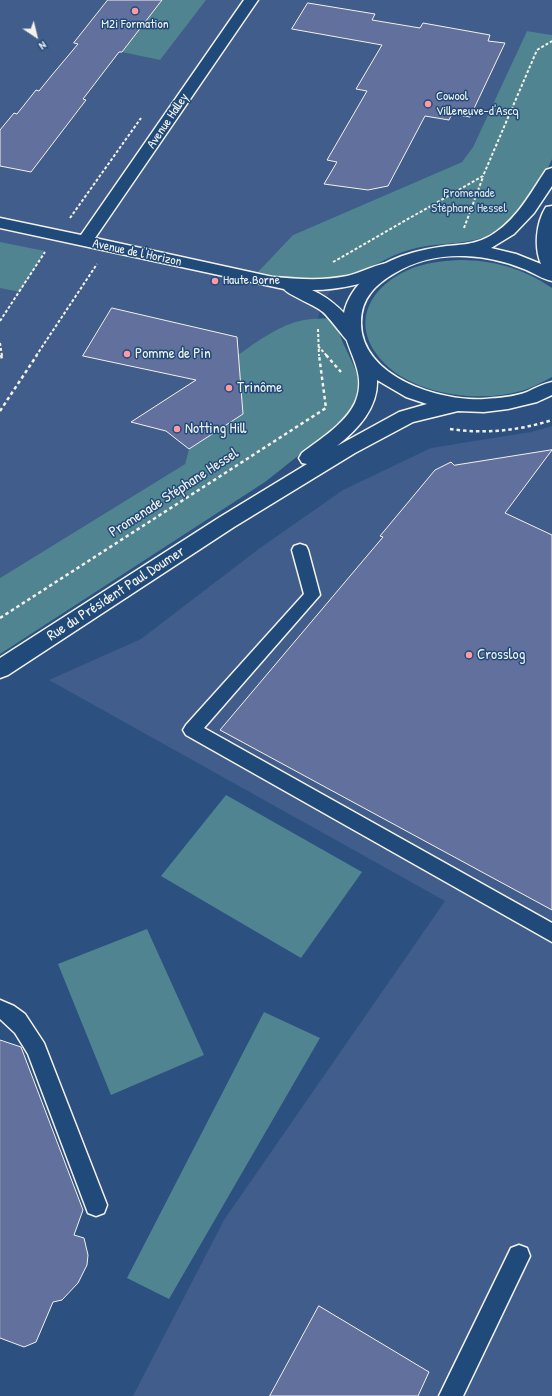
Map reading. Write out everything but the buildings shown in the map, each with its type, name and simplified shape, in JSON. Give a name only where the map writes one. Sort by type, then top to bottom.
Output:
[{"type":"main road","name":"Avenue Halley","points":[[85,242],[251,0]]},
{"type":"main road","points":[[462,252],[483,246],[511,229],[534,203],[552,173]]},
{"type":"main road","points":[[552,211],[546,227],[544,250],[552,268]]},
{"type":"main road","name":"Avenue de l'Horizon","points":[[0,223],[273,282],[302,286],[334,284],[367,277],[391,268]]},
{"type":"main road","points":[[546,392],[499,404],[459,404],[431,399],[406,389],[384,377],[361,353],[353,336],[353,310],[360,293],[373,279],[391,268],[424,256],[462,252],[486,253],[510,258],[532,266],[552,276]]},
{"type":"main road","name":"Avenue de l'Horizon","points":[[273,282],[308,294],[324,303],[338,315],[353,336]]},
{"type":"main road","name":"Rue du Président Paul Doumer","points":[[227,522],[336,436],[359,412],[369,391],[370,379],[361,353]]},
{"type":"main road","name":"Rue du Président Paul Doumer","points":[[2,669],[227,522],[348,448],[390,424],[424,411],[459,404]]},
{"type":"lane","points":[[300,550],[312,595],[192,730],[552,933]]},
{"type":"lane","points":[[0,1009],[8,1012],[26,1028],[37,1050],[96,1205]]},
{"type":"lane","points":[[451,1396],[519,1256]]},
{"type":"path","points":[[462,233],[483,176],[537,50],[552,41]]},
{"type":"path","points":[[329,264],[483,176]]},
{"type":"path","points":[[0,321],[45,251]]},
{"type":"path","points":[[0,343],[2,359]]},
{"type":"path","name":"Promenade Stéphane Hessel","points":[[0,618],[326,408],[318,346]]},
{"type":"shaded area","points":[[0,0],[552,0],[552,35],[527,31],[473,147],[462,162],[293,235],[320,280],[338,276],[320,310],[318,319],[304,320],[243,414],[189,449],[185,464],[0,578]]},
{"type":"shaded area","points":[[552,426],[552,1396],[133,1396],[224,1220],[445,901],[49,680],[141,639],[260,548],[343,490],[431,448],[531,432]]},
{"type":"green space","points":[[162,0],[206,0],[160,60],[122,52]]},
{"type":"green space","name":"Promenade Stéphane Hessel","points":[[527,31],[552,35],[552,159],[547,170],[531,195],[510,219],[487,236],[475,240],[417,248],[398,254],[368,268],[339,276],[300,279],[258,272],[293,235],[462,162],[473,147]]},
{"type":"green space","points":[[0,242],[45,251],[20,292],[0,288]]},
{"type":"green space","points":[[458,260],[471,260],[507,266],[530,275],[552,288],[552,377],[525,390],[503,395],[462,395],[442,392],[403,378],[387,366],[375,352],[368,339],[366,315],[370,304],[385,284],[396,276],[420,266]]},
{"type":"green space","points":[[332,318],[355,369],[359,386],[359,394],[356,403],[342,421],[265,482],[0,654],[0,578],[185,464],[189,449],[243,414],[238,355],[269,334],[295,322],[307,319]]},
{"type":"green space","points":[[226,795],[362,872],[301,958],[161,876]]},
{"type":"green space","points":[[147,929],[204,1055],[111,1095],[58,964]]},
{"type":"green space","points":[[264,1012],[320,1038],[169,1299],[127,1278]]},
{"type":"place","name":"M2i Formation","points":[[135,11]]},
{"type":"place","name":"Cowool Villeneuve-d'Ascq","points":[[428,104]]},
{"type":"place","name":"Haute Borne","points":[[215,281]]},
{"type":"place","name":"Pomme de Pin","points":[[127,354]]},
{"type":"place","name":"Trinôme","points":[[229,388]]},
{"type":"place","name":"Notting Hill","points":[[177,429]]},
{"type":"place","name":"Crosslog","points":[[469,655]]}]
